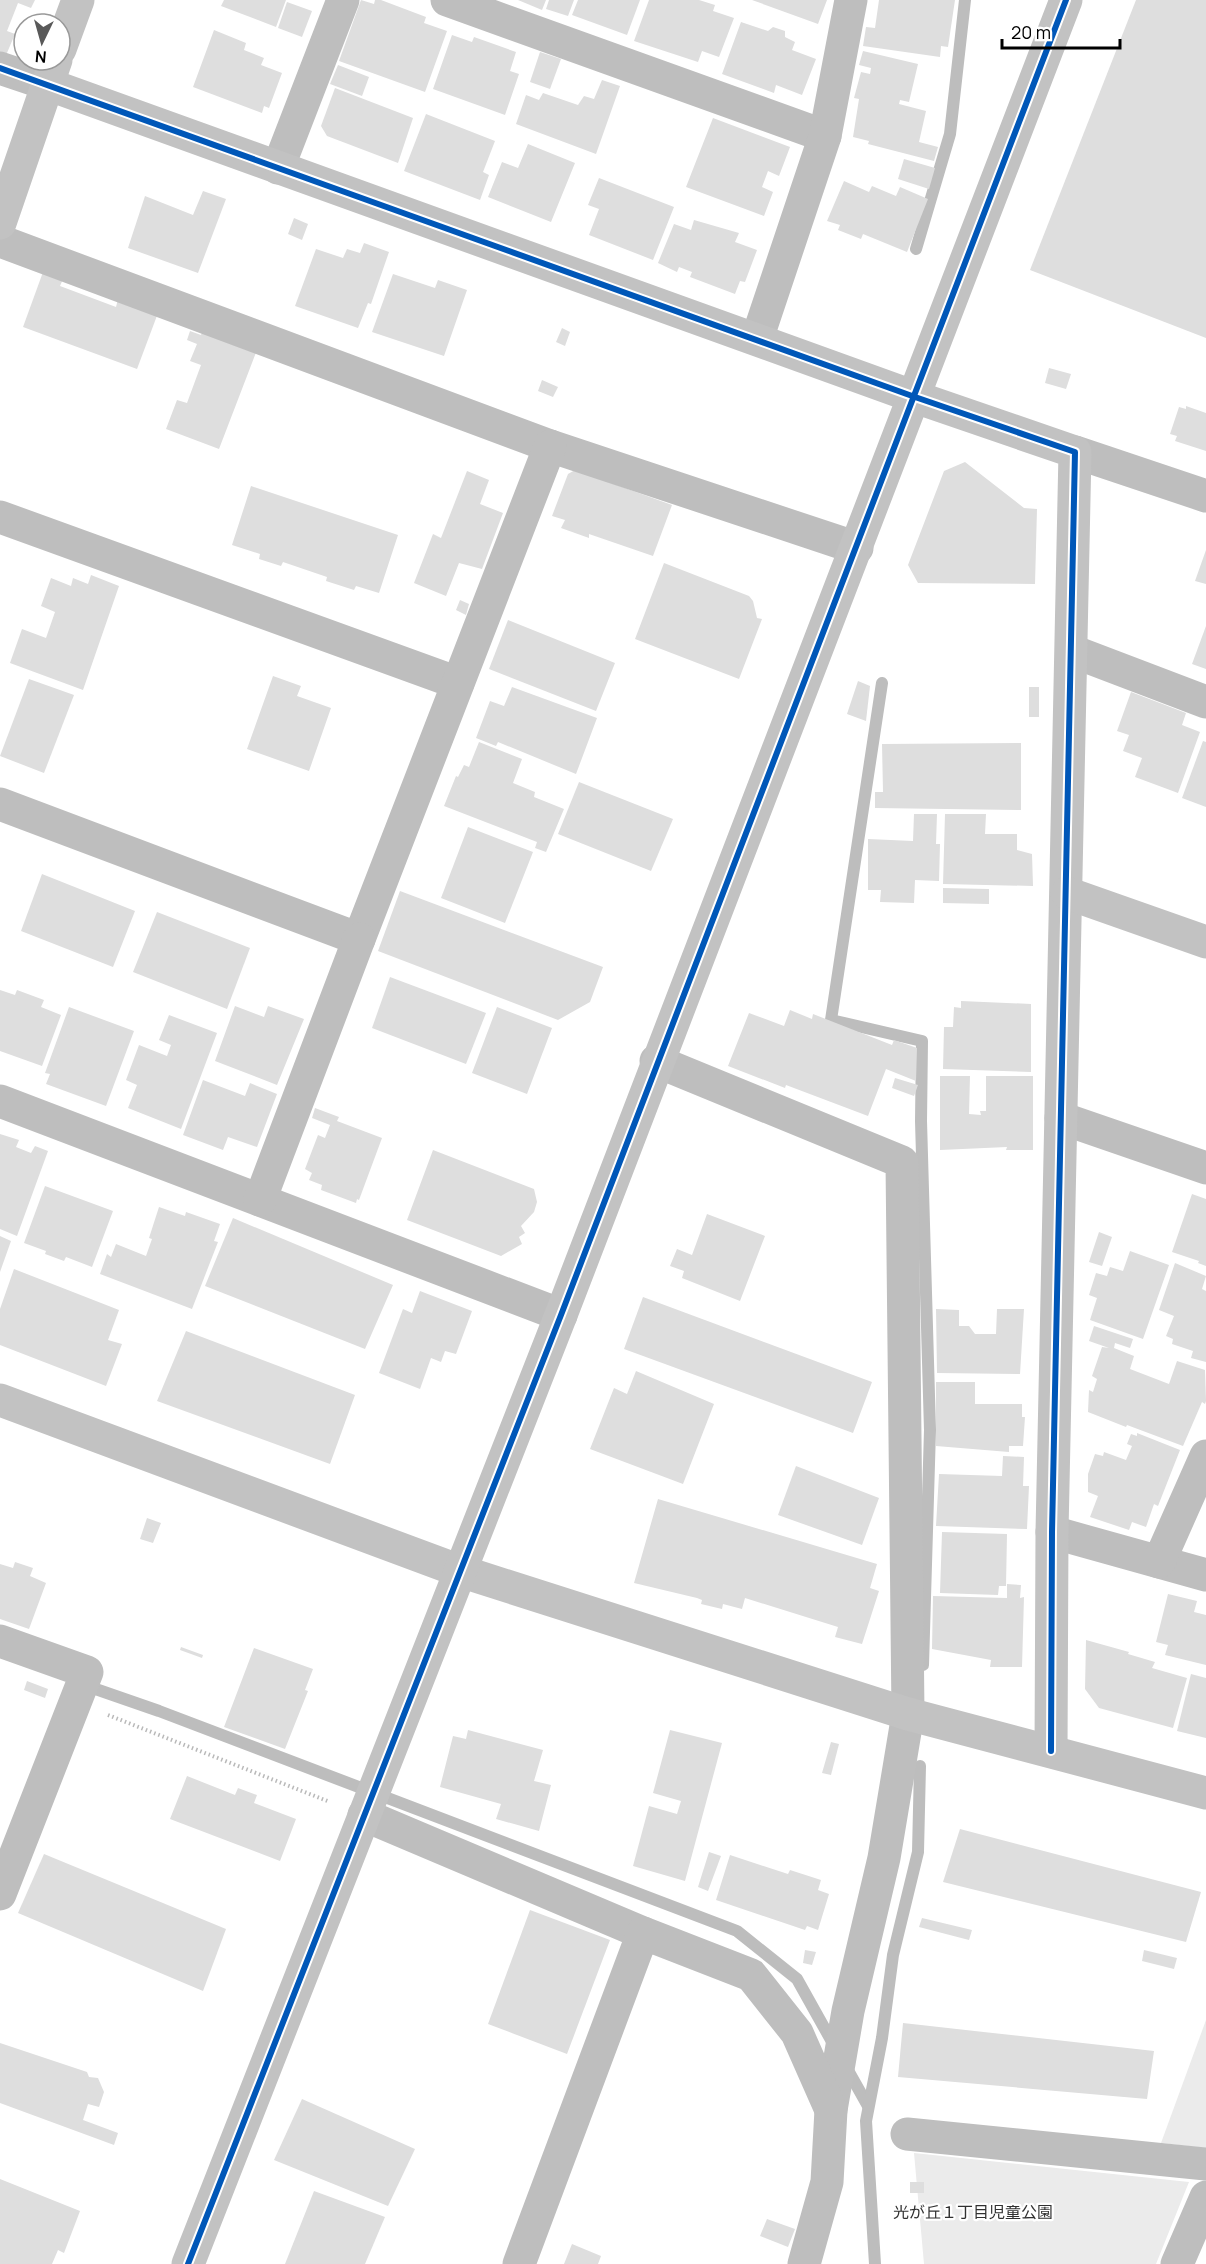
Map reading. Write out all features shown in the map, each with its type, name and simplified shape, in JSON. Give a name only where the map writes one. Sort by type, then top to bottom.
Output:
[{"type":"street","points":[[72,16],[78,0]]},
{"type":"street","points":[[278,168],[343,0]]},
{"type":"street","points":[[447,0],[825,136]]},
{"type":"street","points":[[757,339],[825,136],[850,0]]},
{"type":"street","points":[[188,2264],[561,1315],[656,1061],[857,548],[1066,0]]},
{"type":"street","points":[[0,223],[52,72],[278,168],[915,397],[1206,496]]},
{"type":"street","points":[[0,241],[550,446],[857,548]]},
{"type":"street","points":[[260,1200],[550,446]]},
{"type":"street","points":[[1051,1751],[1052,1532],[1075,452]]},
{"type":"street","points":[[0,517],[458,683]]},
{"type":"street","points":[[1072,651],[1206,702]]},
{"type":"street","points":[[0,804],[359,939]]},
{"type":"street","points":[[1067,893],[1206,942]]},
{"type":"street","points":[[656,1061],[902,1162],[917,1716],[848,2012],[831,2110],[827,2182],[804,2264]]},
{"type":"street","points":[[0,1101],[561,1315]]},
{"type":"street","points":[[1061,1118],[1206,1168]]},
{"type":"street","points":[[0,1400],[460,1571],[917,1716],[1206,1793]]},
{"type":"street","points":[[1159,1562],[1206,1456]]},
{"type":"street","points":[[1052,1532],[1206,1575]]},
{"type":"street","points":[[0,1641],[87,1672],[0,1894]]},
{"type":"street","points":[[364,1815],[643,1933],[751,1975],[797,2033],[831,2110]]},
{"type":"street","points":[[519,2264],[643,1933]]},
{"type":"street","points":[[907,2134],[1206,2163]]},
{"type":"street","points":[[1177,2264],[1206,2197]]},
{"type":"path","points":[[74,1702],[364,1815]]},
{"type":"green space","points":[[1206,2020],[1206,2148],[1161,2143]]},
{"type":"green space","name":"光が丘１丁目児童公園","points":[[914,2153],[1189,2182],[1156,2264],[924,2264]]},
{"type":"building","points":[[0,0],[35,0],[31,8],[18,3],[14,12],[12,12],[7,31],[12,33],[12,41],[4,60],[0,58]]},
{"type":"building","points":[[224,0],[286,0],[276,27],[221,6]]},
{"type":"building","points":[[361,0],[374,4],[375,0],[381,0],[426,17],[424,23],[447,31],[425,92],[339,61]]},
{"type":"building","points":[[518,0],[546,0],[542,10]]},
{"type":"building","points":[[549,0],[574,0],[568,16],[546,9]]},
{"type":"building","points":[[578,0],[640,0],[627,35],[572,15]]},
{"type":"building","points":[[649,0],[699,0],[715,5],[713,11],[734,18],[719,57],[702,51],[698,62],[634,41]]},
{"type":"building","points":[[752,0],[827,0],[818,24]]},
{"type":"building","points":[[879,0],[955,0],[948,47],[941,46],[940,57],[863,46],[866,27],[875,28]]},
{"type":"building","points":[[1136,0],[1206,0],[1206,338],[1030,270]]},
{"type":"building","points":[[287,2],[312,11],[302,37],[278,28]]},
{"type":"building","points":[[741,22],[768,31],[773,27],[785,31],[785,37],[795,42],[792,50],[816,59],[802,95],[776,85],[774,93],[722,74]]},
{"type":"building","points":[[214,30],[246,43],[244,50],[264,58],[261,65],[282,73],[269,108],[264,106],[262,113],[193,87]]},
{"type":"building","points":[[452,35],[472,42],[474,37],[516,52],[510,71],[519,74],[505,115],[433,89]]},
{"type":"building","points":[[863,51],[918,64],[909,102],[900,100],[899,104],[926,111],[919,142],[938,147],[934,161],[868,144],[869,141],[853,137],[859,99],[854,98],[861,72],[870,74],[871,68],[859,65]]},
{"type":"building","points":[[540,52],[561,59],[550,89],[530,82]]},
{"type":"building","points":[[338,65],[369,77],[362,96],[330,84]]},
{"type":"building","points":[[602,80],[620,86],[596,154],[516,124],[526,95],[539,100],[543,93],[578,105],[584,96],[594,99]]},
{"type":"building","points":[[335,88],[413,118],[398,163],[327,136],[321,126]]},
{"type":"building","points":[[426,114],[495,141],[483,172],[489,175],[480,200],[404,171]]},
{"type":"building","points":[[713,118],[790,147],[779,176],[768,171],[762,187],[773,192],[764,216],[686,187]]},
{"type":"building","points":[[528,144],[575,163],[551,222],[488,197],[502,162],[518,168]]},
{"type":"building","points":[[904,159],[935,168],[929,189],[898,179]]},
{"type":"building","points":[[599,178],[674,207],[653,260],[589,235],[599,209],[588,205]]},
{"type":"building","points":[[844,181],[869,192],[872,186],[896,196],[900,187],[928,199],[907,252],[863,234],[861,239],[838,230],[840,225],[827,221]]},
{"type":"building","points":[[203,191],[226,199],[198,273],[128,248],[145,196],[193,215]]},
{"type":"building","points":[[294,218],[308,224],[302,240],[288,234]]},
{"type":"building","points":[[694,220],[739,233],[735,242],[757,250],[745,282],[740,281],[735,294],[690,277],[692,272],[679,267],[677,272],[658,263],[674,224],[691,230]]},
{"type":"building","points":[[364,243],[389,252],[371,304],[368,303],[358,328],[295,306],[316,249],[343,258],[347,249],[360,253]]},
{"type":"building","points":[[43,272],[63,279],[60,286],[116,307],[118,299],[158,313],[137,369],[23,327]]},
{"type":"building","points":[[393,274],[435,288],[438,280],[467,290],[444,356],[372,332]]},
{"type":"building","points":[[562,328],[570,332],[565,346],[556,342]]},
{"type":"building","points":[[203,329],[257,350],[219,449],[166,429],[177,400],[187,403],[201,365],[190,361],[197,344],[187,340],[190,331],[201,335]]},
{"type":"building","points":[[1049,368],[1071,374],[1066,389],[1045,383]]},
{"type":"building","points":[[542,380],[558,387],[553,397],[538,391]]},
{"type":"building","points":[[1186,406],[1206,413],[1206,451],[1175,441],[1177,436],[1170,434],[1179,407],[1186,409]]},
{"type":"building","points":[[965,462],[1024,508],[1037,509],[1035,584],[918,583],[908,565],[944,471]]},
{"type":"building","points":[[575,470],[672,505],[653,556],[589,534],[589,538],[561,528],[565,520],[552,516],[568,474]]},
{"type":"building","points":[[467,471],[489,480],[480,504],[503,513],[482,569],[459,563],[446,596],[414,583],[433,534],[441,538]]},
{"type":"building","points":[[251,486],[398,535],[379,593],[356,586],[354,590],[326,581],[327,577],[283,562],[281,566],[259,559],[260,554],[232,545]]},
{"type":"building","points":[[1206,550],[1206,584],[1195,581]]},
{"type":"building","points":[[664,563],[749,596],[753,601],[757,618],[762,619],[739,679],[635,639]]},
{"type":"building","points":[[91,575],[119,586],[83,690],[10,663],[22,629],[46,638],[55,612],[41,606],[51,578],[71,586],[73,578],[88,584]]},
{"type":"building","points":[[460,600],[469,604],[466,615],[456,610]]},
{"type":"building","points":[[508,620],[615,663],[596,711],[489,669]]},
{"type":"building","points":[[1206,626],[1206,669],[1192,664]]},
{"type":"building","points":[[273,676],[301,686],[297,696],[331,708],[309,771],[247,749]]},
{"type":"building","points":[[29,679],[74,695],[44,773],[0,756]]},
{"type":"building","points":[[858,681],[870,686],[866,721],[847,714]]},
{"type":"building","points":[[512,687],[597,718],[576,774],[498,742],[496,746],[476,738],[490,701],[504,706]]},
{"type":"building","points":[[1029,687],[1039,687],[1039,717],[1029,717]]},
{"type":"building","points":[[1131,692],[1186,713],[1182,725],[1200,732],[1178,793],[1135,777],[1142,758],[1123,751],[1129,735],[1117,731]]},
{"type":"building","points":[[1203,741],[1206,742],[1206,807],[1182,798]]},
{"type":"building","points":[[479,742],[522,759],[513,783],[535,792],[534,797],[564,809],[546,852],[535,848],[537,842],[444,806],[456,776],[458,777],[464,765],[469,767]]},
{"type":"building","points":[[1021,743],[1021,810],[875,808],[875,792],[883,792],[882,744]]},
{"type":"building","points":[[579,782],[673,819],[651,871],[558,834]]},
{"type":"building","points":[[914,814],[937,814],[936,844],[940,844],[939,881],[915,880],[914,903],[880,902],[881,890],[868,890],[868,839],[913,841]]},
{"type":"building","points":[[945,814],[986,814],[985,834],[1017,834],[1017,850],[1032,854],[1033,886],[943,884]]},
{"type":"building","points":[[468,827],[533,852],[505,923],[441,898]]},
{"type":"building","points":[[42,874],[135,911],[113,967],[21,931]]},
{"type":"building","points":[[943,888],[989,889],[989,904],[943,903]]},
{"type":"building","points":[[400,891],[603,967],[590,1002],[558,1020],[378,951]]},
{"type":"building","points":[[157,912],[250,948],[227,1009],[133,972]]},
{"type":"building","points":[[390,977],[486,1013],[466,1064],[372,1028]]},
{"type":"building","points":[[0,990],[15,995],[17,990],[44,1000],[41,1007],[61,1015],[42,1066],[0,1051]]},
{"type":"building","points":[[961,1001],[1031,1004],[1031,1072],[943,1069],[944,1027],[953,1027],[954,1007],[961,1008]]},
{"type":"building","points":[[235,1006],[264,1017],[268,1006],[304,1019],[277,1085],[215,1061]]},
{"type":"building","points":[[69,1007],[134,1031],[106,1106],[46,1084],[50,1074],[45,1073]]},
{"type":"building","points":[[497,1007],[552,1028],[527,1094],[472,1073]]},
{"type":"building","points":[[790,1010],[812,1019],[813,1014],[892,1045],[894,1040],[917,1048],[916,1081],[886,1069],[868,1116],[728,1066],[749,1013],[784,1026]]},
{"type":"building","points":[[169,1015],[217,1033],[181,1129],[128,1108],[137,1085],[126,1080],[139,1045],[167,1056],[171,1045],[159,1040]]},
{"type":"building","points":[[940,1076],[970,1076],[969,1114],[981,1115],[980,1111],[986,1111],[986,1076],[1033,1076],[1033,1150],[1006,1150],[1007,1147],[940,1150]]},
{"type":"building","points":[[895,1078],[918,1085],[914,1096],[892,1088]]},
{"type":"building","points":[[203,1080],[245,1096],[250,1083],[277,1094],[257,1147],[228,1137],[223,1150],[183,1135]]},
{"type":"building","points":[[315,1108],[339,1117],[337,1121],[382,1138],[356,1203],[321,1190],[322,1185],[309,1180],[312,1173],[305,1169],[318,1135],[325,1138],[330,1125],[312,1118]]},
{"type":"building","points":[[0,1134],[19,1140],[16,1147],[31,1153],[35,1146],[48,1151],[17,1236],[0,1229]]},
{"type":"building","points":[[433,1150],[534,1189],[537,1202],[534,1212],[521,1226],[525,1233],[519,1237],[522,1244],[501,1256],[407,1220]]},
{"type":"building","points":[[45,1186],[113,1211],[92,1267],[66,1257],[64,1261],[24,1243]]},
{"type":"building","points":[[1192,1194],[1206,1199],[1206,1266],[1198,1263],[1199,1261],[1172,1252]]},
{"type":"building","points":[[159,1207],[185,1216],[186,1212],[220,1224],[214,1241],[218,1242],[192,1309],[100,1274],[107,1254],[111,1257],[116,1244],[146,1256]]},
{"type":"building","points":[[707,1214],[765,1236],[740,1301],[682,1278],[684,1271],[670,1266],[677,1249],[692,1255]]},
{"type":"building","points":[[233,1218],[393,1285],[365,1349],[205,1286]]},
{"type":"building","points":[[1099,1232],[1112,1237],[1102,1266],[1089,1262]]},
{"type":"building","points":[[0,1236],[11,1241],[0,1272]]},
{"type":"building","points":[[1130,1251],[1169,1265],[1143,1339],[1090,1320],[1097,1298],[1089,1295],[1096,1273],[1107,1276],[1110,1267],[1123,1271]]},
{"type":"building","points":[[1175,1263],[1206,1276],[1202,1289],[1206,1291],[1206,1362],[1191,1358],[1193,1351],[1172,1344],[1173,1339],[1166,1336],[1174,1316],[1159,1310]]},
{"type":"building","points":[[14,1269],[119,1310],[108,1340],[122,1344],[106,1386],[0,1345],[0,1309]]},
{"type":"building","points":[[420,1291],[472,1311],[456,1354],[445,1351],[441,1362],[431,1358],[420,1389],[379,1373],[403,1309],[412,1313]]},
{"type":"building","points":[[643,1297],[872,1382],[853,1433],[624,1349]]},
{"type":"building","points":[[936,1309],[959,1310],[959,1326],[969,1326],[975,1334],[996,1334],[997,1309],[1024,1309],[1020,1374],[937,1373]]},
{"type":"building","points":[[1094,1326],[1133,1339],[1130,1348],[1115,1343],[1114,1348],[1134,1356],[1130,1369],[1169,1384],[1177,1361],[1205,1370],[1206,1401],[1205,1404],[1202,1402],[1183,1446],[1088,1412],[1089,1390],[1093,1392],[1097,1379],[1092,1376],[1102,1347],[1109,1348],[1089,1341]]},
{"type":"building","points":[[186,1331],[355,1395],[330,1464],[157,1401]]},
{"type":"building","points":[[636,1371],[714,1404],[683,1484],[590,1449],[614,1388],[627,1394]]},
{"type":"building","points":[[936,1382],[975,1382],[975,1404],[1022,1404],[1022,1417],[1025,1417],[1023,1446],[1009,1446],[1009,1452],[936,1446]]},
{"type":"building","points":[[1137,1433],[1180,1450],[1158,1506],[1154,1504],[1146,1527],[1132,1522],[1129,1530],[1090,1517],[1098,1496],[1088,1492],[1088,1474],[1095,1454],[1103,1456],[1104,1452],[1126,1460],[1132,1446],[1127,1444],[1131,1434],[1137,1436]]},
{"type":"building","points":[[1003,1456],[1024,1457],[1023,1486],[1029,1486],[1027,1529],[936,1526],[939,1474],[1002,1476]]},
{"type":"building","points":[[796,1466],[879,1498],[862,1545],[778,1515]]},
{"type":"building","points":[[658,1499],[877,1564],[870,1588],[879,1591],[862,1644],[835,1637],[838,1627],[745,1598],[742,1609],[723,1604],[722,1609],[701,1604],[702,1600],[697,1598],[634,1583]]},
{"type":"building","points":[[147,1518],[161,1523],[153,1543],[140,1539]]},
{"type":"building","points":[[942,1532],[1007,1534],[1006,1586],[999,1586],[998,1595],[940,1593]]},
{"type":"building","points":[[15,1562],[33,1568],[30,1576],[46,1583],[29,1629],[0,1619],[0,1564],[13,1568]]},
{"type":"building","points":[[1007,1584],[1021,1585],[1020,1598],[1024,1597],[1022,1667],[990,1667],[991,1660],[932,1649],[933,1596],[1007,1598]]},
{"type":"building","points":[[1168,1594],[1197,1601],[1194,1612],[1206,1615],[1206,1665],[1165,1655],[1168,1645],[1156,1642]]},
{"type":"building","points":[[1086,1640],[1129,1652],[1128,1654],[1155,1662],[1152,1668],[1187,1678],[1173,1728],[1099,1708],[1085,1689]]},
{"type":"building","points":[[181,1647],[203,1655],[202,1658],[180,1650]]},
{"type":"building","points":[[254,1648],[313,1669],[305,1690],[308,1691],[285,1749],[224,1727]]},
{"type":"building","points":[[1191,1674],[1206,1678],[1206,1738],[1177,1731]]},
{"type":"building","points":[[27,1681],[48,1689],[45,1698],[24,1690]]},
{"type":"building","points":[[468,1730],[543,1750],[534,1781],[551,1785],[539,1831],[496,1819],[501,1804],[440,1787],[453,1736],[466,1739]]},
{"type":"building","points":[[670,1730],[722,1743],[685,1881],[633,1866],[649,1806],[677,1814],[681,1801],[653,1793]]},
{"type":"building","points":[[831,1742],[839,1744],[831,1775],[822,1773]]},
{"type":"building","points":[[187,1776],[235,1795],[238,1788],[257,1795],[254,1803],[296,1819],[280,1861],[170,1819]]},
{"type":"building","points":[[960,1829],[1201,1892],[1186,1942],[943,1882]]},
{"type":"building","points":[[709,1852],[721,1856],[708,1891],[698,1887]]},
{"type":"building","points":[[44,1854],[226,1929],[203,1991],[18,1913]]},
{"type":"building","points":[[730,1855],[788,1874],[790,1870],[821,1880],[818,1890],[829,1894],[818,1930],[807,1926],[805,1930],[716,1900]]},
{"type":"building","points":[[530,1910],[610,1940],[567,2054],[488,2024]]},
{"type":"building","points":[[922,1918],[972,1930],[969,1940],[919,1927]]},
{"type":"building","points":[[805,1950],[816,1952],[812,1965],[803,1963]]},
{"type":"building","points":[[1144,1950],[1177,1958],[1174,1969],[1142,1961]]},
{"type":"building","points":[[903,2023],[1154,2051],[1147,2099],[898,2077]]},
{"type":"building","points":[[0,2043],[87,2072],[89,2077],[98,2078],[104,2092],[99,2107],[88,2104],[83,2120],[118,2133],[114,2145],[0,2103]]},
{"type":"building","points":[[302,2099],[415,2149],[388,2206],[274,2160]]},
{"type":"building","points":[[0,2179],[80,2211],[64,2253],[58,2250],[52,2264],[0,2264]]},
{"type":"building","points":[[910,2182],[924,2182],[924,2193],[910,2193]]},
{"type":"building","points":[[314,2191],[385,2217],[365,2264],[285,2264]]},
{"type":"building","points":[[767,2219],[795,2229],[788,2247],[760,2236]]},
{"type":"building","points":[[572,2244],[601,2256],[598,2264],[564,2264]]},
{"type":"waterway","points":[[916,249],[950,134],[965,0]]},
{"type":"waterway","points":[[882,683],[831,1020],[922,1041],[921,1121],[930,1430],[923,1665]]},
{"type":"waterway","points":[[84,1685],[159,1711],[737,1931],[797,1979],[835,2047]]},
{"type":"waterway","points":[[875,2264],[866,2121],[882,2038],[893,1955],[918,1852],[920,1766]]},
{"type":"waterway","points":[[845,2065],[868,2106]]},
{"type":"cycle path","points":[[188,2264],[561,1315],[1066,0]]},
{"type":"cycle path","points":[[0,68],[915,397],[1075,452],[1052,1532],[1051,1751]]}]
